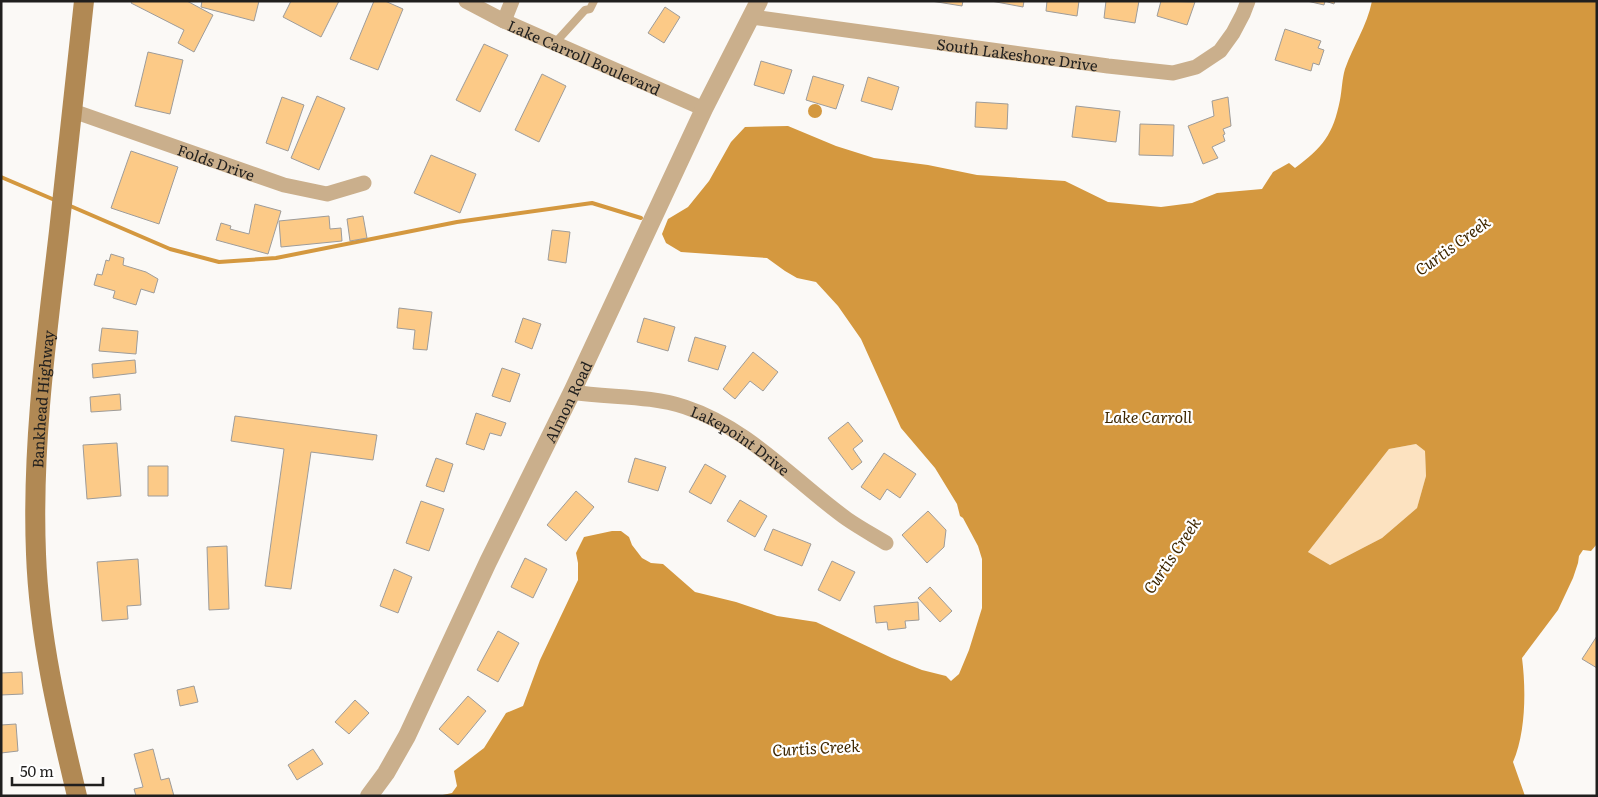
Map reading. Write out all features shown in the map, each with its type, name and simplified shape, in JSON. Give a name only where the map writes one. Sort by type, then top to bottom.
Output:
[{"type":"main road","name":"Bankhead Highway","points":[[77,796],[51,678],[42,620],[36,555],[35,491],[41,390],[84,1]]},
{"type":"street","name":"Lake Carroll Boulevard","points":[[466,1],[504,21],[704,109]]},
{"type":"street","points":[[504,21],[512,1]]},
{"type":"street","name":"Almon Road","points":[[369,796],[386,773],[407,736],[488,562],[572,392],[704,109],[759,1]]},
{"type":"street","name":"South Lakeshore Drive","points":[[752,17],[1108,66],[1173,73],[1196,67],[1220,51],[1233,33],[1248,1]]},
{"type":"street","name":"Folds Drive","points":[[73,111],[284,185],[327,194],[364,183]]},
{"type":"street","name":"Lakepoint Drive","points":[[572,392],[652,400],[683,406],[709,415],[752,442],[848,519],[886,543]]},
{"type":"lane","points":[[555,43],[584,10],[590,9],[594,1]]},
{"type":"shaded area","points":[[1416,444],[1425,451],[1426,476],[1417,508],[1382,538],[1330,565],[1308,552],[1389,449]]},
{"type":"water","name":"Lake Carroll","points":[[1372,1],[1597,1],[1597,544],[1591,551],[1583,550],[1579,556],[1573,578],[1558,610],[1522,658],[1524,683],[1523,724],[1513,762],[1525,796],[438,796],[452,793],[457,786],[454,771],[484,748],[506,713],[523,706],[540,660],[578,580],[576,553],[584,537],[621,531],[629,537],[632,545],[642,558],[651,563],[663,564],[695,592],[736,602],[777,616],[816,622],[892,658],[922,670],[946,676],[951,681],[959,674],[969,650],[982,608],[982,559],[978,546],[963,518],[960,516],[957,504],[935,468],[901,428],[861,339],[838,306],[816,282],[797,278],[767,258],[681,252],[666,243],[662,234],[668,219],[688,207],[709,181],[731,142],[745,127],[788,126],[836,146],[874,158],[928,165],[977,175],[1065,181],[1108,202],[1161,207],[1192,203],[1217,193],[1262,189],[1273,172],[1289,163],[1295,168],[1320,146],[1334,122],[1345,69]],"holes":[[[1416,444],[1425,451],[1426,476],[1417,508],[1382,538],[1330,565],[1308,552],[1389,449]]]},
{"type":"water","points":[[812,104],[818,104],[822,111],[818,118],[812,118],[808,114],[808,108]]},
{"type":"building","points":[[132,1],[187,1],[213,15],[194,52],[178,43],[184,30],[131,3]]},
{"type":"building","points":[[202,1],[259,1],[254,21],[201,7]]},
{"type":"building","points":[[291,1],[339,1],[321,37],[283,17]]},
{"type":"building","points":[[374,1],[385,1],[403,9],[378,70],[350,59]]},
{"type":"building","points":[[931,1],[963,1],[962,6]]},
{"type":"building","points":[[991,1],[1024,1],[1023,7]]},
{"type":"building","points":[[1047,1],[1079,1],[1077,16],[1046,11]]},
{"type":"building","points":[[1106,1],[1139,1],[1135,23],[1104,18]]},
{"type":"building","points":[[1161,1],[1195,2],[1187,25],[1157,16]]},
{"type":"building","points":[[1307,1],[1325,1],[1324,5]]},
{"type":"building","points":[[665,7],[680,17],[664,43],[648,33]]},
{"type":"building","points":[[1285,29],[1321,41],[1318,48],[1324,50],[1319,65],[1313,63],[1311,71],[1275,60]]},
{"type":"building","points":[[484,44],[508,55],[480,112],[456,100]]},
{"type":"building","points":[[148,52],[183,60],[170,114],[135,106]]},
{"type":"building","points":[[761,61],[792,70],[784,94],[754,85]]},
{"type":"building","points":[[542,74],[566,86],[539,142],[515,130]]},
{"type":"building","points":[[813,76],[844,85],[836,109],[806,100]]},
{"type":"building","points":[[868,77],[899,87],[892,110],[861,101]]},
{"type":"building","points":[[317,96],[345,108],[319,170],[291,158]]},
{"type":"building","points":[[282,97],[304,105],[288,151],[266,143]]},
{"type":"building","points":[[1228,97],[1231,126],[1223,129],[1225,141],[1212,147],[1218,158],[1203,164],[1188,126],[1214,116],[1212,101]]},
{"type":"building","points":[[976,102],[1008,104],[1007,129],[975,127]]},
{"type":"building","points":[[1076,106],[1120,111],[1116,142],[1072,137]]},
{"type":"building","points":[[1140,124],[1174,125],[1173,156],[1139,155]]},
{"type":"building","points":[[131,151],[178,167],[159,224],[111,208]]},
{"type":"building","points":[[431,155],[476,174],[460,213],[414,193]]},
{"type":"building","points":[[255,204],[281,211],[268,254],[216,240],[221,223],[231,226],[230,229],[249,234]]},
{"type":"building","points":[[329,216],[330,229],[341,228],[342,241],[281,247],[279,221]]},
{"type":"building","points":[[363,216],[367,238],[350,241],[347,219]]},
{"type":"building","points":[[552,230],[570,232],[566,263],[548,260]]},
{"type":"building","points":[[111,254],[124,258],[123,265],[146,272],[158,279],[154,293],[141,289],[136,305],[113,298],[115,291],[94,285],[97,274],[102,275],[106,260],[109,261]]},
{"type":"building","points":[[399,308],[432,312],[427,350],[413,349],[415,330],[397,328]]},
{"type":"building","points":[[523,318],[541,324],[532,349],[515,342]]},
{"type":"building","points":[[644,318],[675,327],[668,351],[637,342]]},
{"type":"building","points":[[102,328],[138,331],[136,354],[99,351]]},
{"type":"building","points":[[695,337],[726,346],[718,370],[688,361]]},
{"type":"building","points":[[753,352],[778,372],[763,391],[750,381],[735,399],[723,389]]},
{"type":"building","points":[[135,360],[136,373],[93,378],[92,364]]},
{"type":"building","points":[[502,368],[520,374],[510,402],[492,396]]},
{"type":"building","points":[[120,394],[121,410],[91,412],[90,397]]},
{"type":"building","points":[[476,413],[506,423],[501,436],[490,433],[484,450],[466,444]]},
{"type":"building","points":[[235,416],[377,435],[373,460],[311,452],[291,589],[265,586],[284,449],[231,441]]},
{"type":"building","points":[[848,422],[863,441],[853,449],[862,462],[852,470],[828,438]]},
{"type":"building","points":[[117,443],[121,496],[87,499],[83,445]]},
{"type":"building","points":[[884,453],[916,474],[900,498],[887,489],[880,500],[861,487]]},
{"type":"building","points":[[436,458],[453,464],[444,492],[426,486]]},
{"type":"building","points":[[635,458],[666,467],[658,491],[628,482]]},
{"type":"building","points":[[705,464],[726,476],[711,504],[689,492]]},
{"type":"building","points":[[148,466],[168,466],[168,496],[148,496]]},
{"type":"building","points":[[576,491],[594,507],[566,541],[547,525]]},
{"type":"building","points":[[740,500],[767,516],[755,537],[727,521]]},
{"type":"building","points":[[421,501],[444,509],[429,551],[406,543]]},
{"type":"building","points":[[928,511],[946,530],[944,547],[927,563],[902,535]]},
{"type":"building","points":[[773,529],[811,544],[802,566],[764,550]]},
{"type":"building","points":[[227,546],[229,609],[209,610],[207,547]]},
{"type":"building","points":[[525,558],[547,569],[533,598],[511,587]]},
{"type":"building","points":[[138,559],[141,605],[127,606],[128,619],[102,621],[97,562]]},
{"type":"building","points":[[832,561],[855,572],[840,601],[818,590]]},
{"type":"building","points":[[394,569],[412,577],[398,613],[380,606]]},
{"type":"building","points":[[930,587],[952,611],[940,622],[918,598]]},
{"type":"building","points":[[918,602],[919,620],[905,621],[906,628],[888,630],[887,622],[876,623],[874,606]]},
{"type":"building","points":[[498,631],[519,643],[498,682],[477,670]]},
{"type":"building","points":[[1597,636],[1597,668],[1582,659]]},
{"type":"building","points":[[22,672],[23,694],[1,695],[1,673]]},
{"type":"building","points":[[194,686],[198,702],[180,706],[177,690]]},
{"type":"building","points":[[468,696],[486,711],[458,745],[439,729]]},
{"type":"building","points":[[355,700],[369,713],[349,734],[335,722]]},
{"type":"building","points":[[16,724],[18,751],[1,753],[1,725]]},
{"type":"building","points":[[153,749],[161,780],[169,778],[174,796],[136,796],[134,789],[143,787],[134,754]]},
{"type":"building","points":[[313,749],[323,764],[297,780],[288,765]]},
{"type":"waterway","points":[[1,177],[57,201]]},
{"type":"waterway","points":[[68,205],[170,249],[219,262],[276,258],[457,222],[592,203],[641,218]]},
{"type":"water label","name":"Curtis Creek","points":[[1452,245]]},
{"type":"water label","name":"Curtis Creek","points":[[1171,555]]},
{"type":"water label","name":"Curtis Creek","points":[[816,747]]}]
